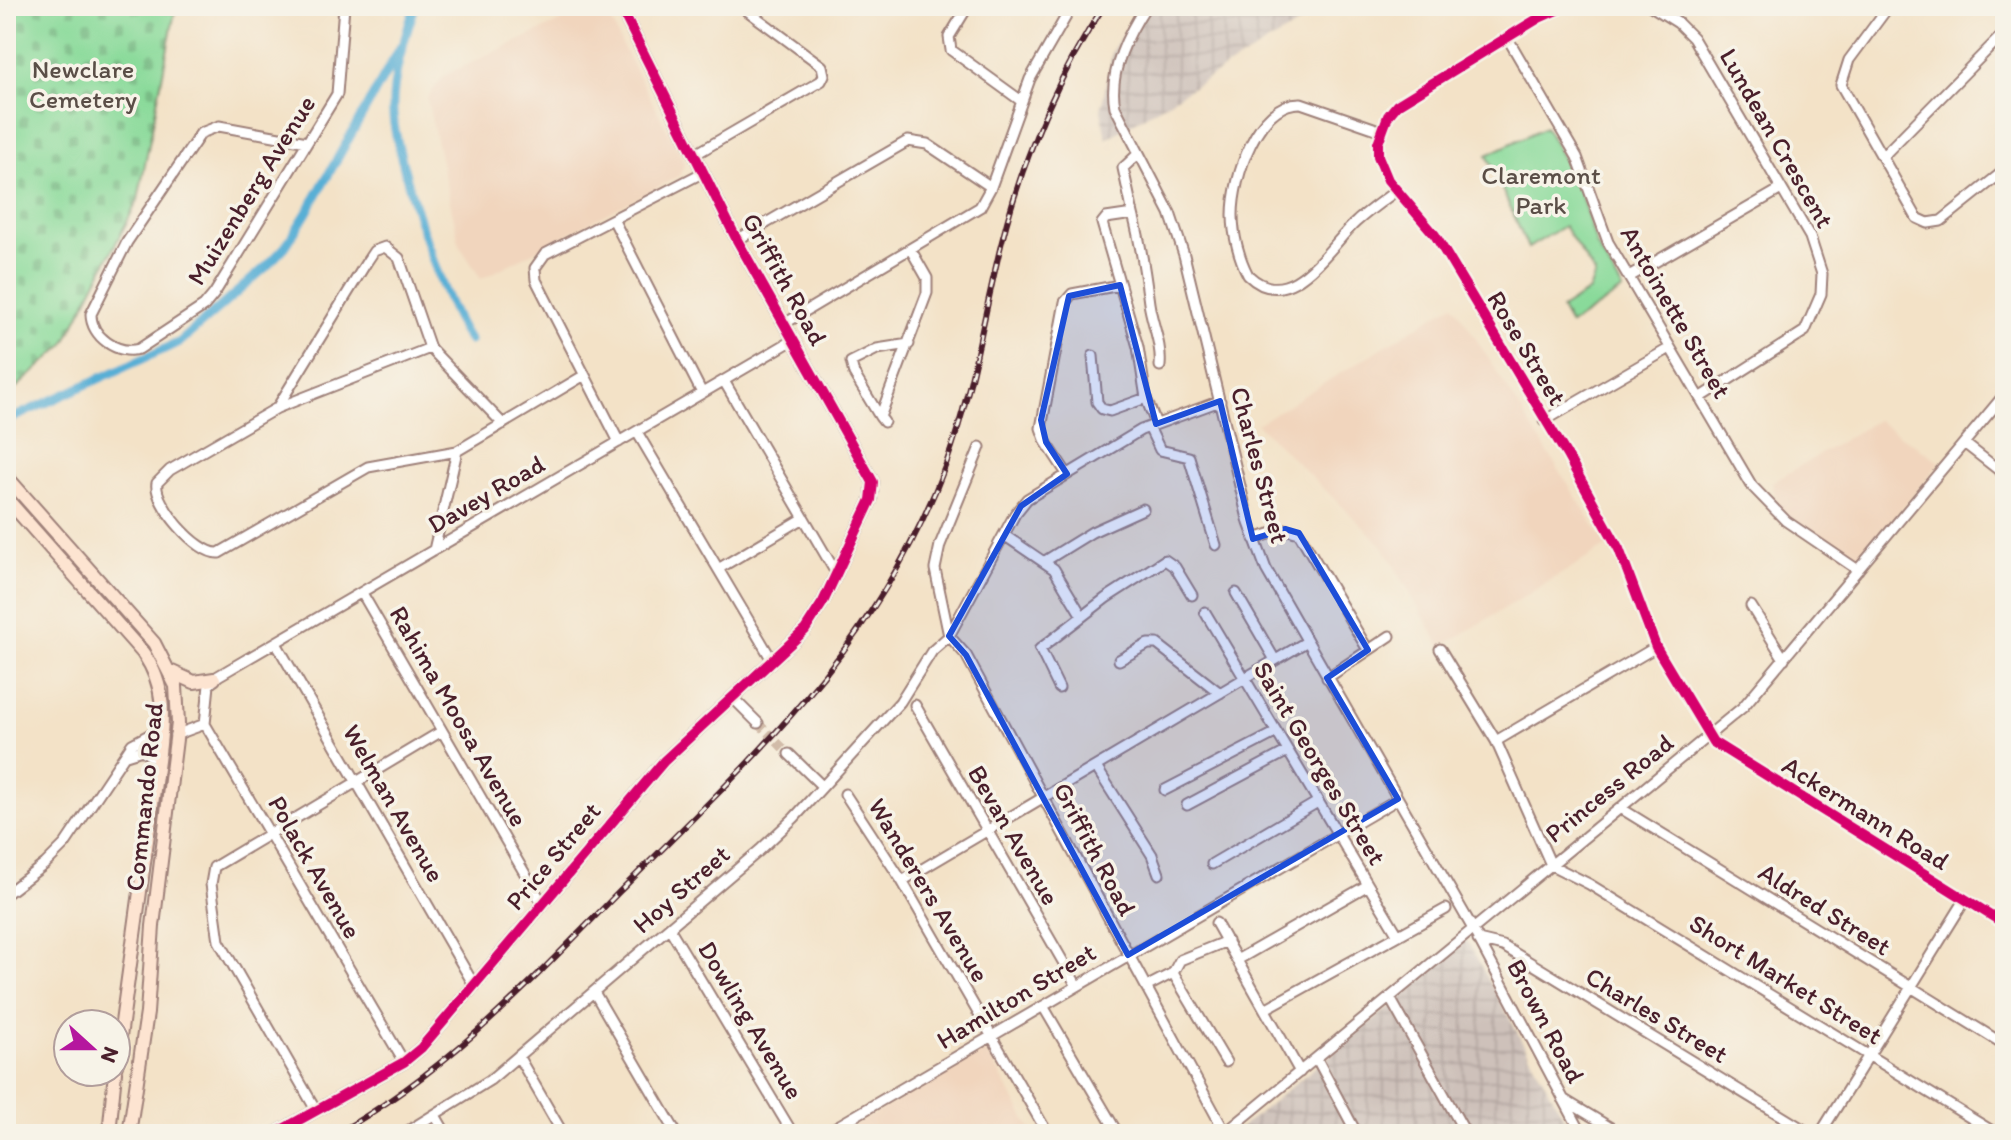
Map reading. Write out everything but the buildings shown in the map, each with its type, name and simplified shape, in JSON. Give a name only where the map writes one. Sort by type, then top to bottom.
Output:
[{"type":"main road","name":"Commando Road","points":[[6,476],[154,643],[172,672],[178,705],[152,938],[147,1013],[129,1134]]},
{"type":"main road","name":"Commando Road","points":[[9,507],[151,665],[161,692],[162,728],[124,1008]]},
{"type":"main road","points":[[172,672],[186,680],[214,679]]},
{"type":"main road","points":[[109,1134],[113,1088]]},
{"type":"street","name":"Muizenberg Avenue","points":[[307,142],[219,126],[201,133],[122,251],[93,308],[91,320],[103,339],[131,351],[154,341],[204,306],[307,142],[338,88],[344,6]]},
{"type":"street","name":"Griffith Road","points":[[620,6],[737,240],[873,482],[871,500],[836,573]]},
{"type":"street","points":[[694,155],[821,81],[824,75],[822,66],[741,6]]},
{"type":"street","points":[[968,6],[949,37],[951,50],[1020,100]]},
{"type":"street","points":[[784,324],[974,213],[991,187],[1020,100],[1040,58],[1072,6]]},
{"type":"street","name":"Charles Street","points":[[1146,6],[1127,39],[1116,70],[1113,98],[1120,120],[1175,227],[1254,539],[1306,642],[1473,929]]},
{"type":"street","name":"Lundean Crescent","points":[[1651,6],[1678,23],[1693,38],[1819,256],[1822,274],[1815,313],[1796,340],[1700,398]]},
{"type":"street","points":[[1889,6],[1849,60],[1841,80],[1842,88],[1917,218],[1928,223],[1941,221],[2005,170]]},
{"type":"street","points":[[1396,191],[1355,223],[1299,281],[1267,286],[1248,275],[1235,235],[1233,203],[1255,138],[1268,115],[1284,105],[1301,103],[1382,131],[1388,116],[1407,96],[1562,7]]},
{"type":"street","points":[[1882,157],[2005,32]]},
{"type":"street","name":"Antoinette Street","points":[[1507,37],[1577,157],[1602,228],[1759,496],[1786,521],[1858,570]]},
{"type":"street","name":"Rose Street","points":[[1382,131],[1378,156],[1396,191],[1435,235],[1619,549],[1656,647],[1709,734]]},
{"type":"street","points":[[737,240],[908,141],[927,144],[991,187]]},
{"type":"street","points":[[1138,154],[1123,168],[1147,272],[1160,366]]},
{"type":"street","points":[[619,442],[536,280],[535,268],[545,254],[702,173]]},
{"type":"street","points":[[1629,277],[1781,189]]},
{"type":"street","points":[[1133,214],[1102,221],[1138,347],[1152,425],[1163,452],[1189,457],[1216,545]]},
{"type":"street","points":[[613,219],[702,393]]},
{"type":"street","points":[[277,408],[366,263],[379,247],[392,249],[399,258],[430,348],[503,424]]},
{"type":"street","points":[[909,344],[877,349],[851,362],[854,374],[882,420],[909,344],[928,285],[911,250]]},
{"type":"street","points":[[1067,474],[1046,442],[1041,428],[1065,302],[1072,294],[1120,285]]},
{"type":"street","name":"Davey Road","points":[[205,724],[207,691],[214,679],[793,340]]},
{"type":"street","points":[[430,348],[277,408],[170,470],[157,483],[158,501],[208,553],[219,553],[368,467],[457,451],[583,376]]},
{"type":"street","points":[[1544,421],[1670,348]]},
{"type":"street","points":[[1093,356],[1097,402],[1102,409],[1110,411],[1146,398]]},
{"type":"street","points":[[724,381],[836,573]]},
{"type":"street","name":"Princess Road","points":[[1226,1133],[1622,809],[1751,699],[2005,394]]},
{"type":"street","name":"Hoy Street","points":[[403,1134],[473,1093],[670,929],[786,825],[900,702],[932,651],[949,636],[1027,499],[1152,425],[1220,401]]},
{"type":"street","points":[[637,432],[772,660]]},
{"type":"street","points":[[1964,443],[2005,475]]},
{"type":"street","name":"Griffith Road","points":[[980,447],[936,558],[935,581],[949,636],[966,655],[1226,1133]]},
{"type":"street","points":[[434,550],[457,451]]},
{"type":"street","points":[[1045,561],[1092,532],[1143,509]]},
{"type":"street","points":[[718,569],[804,518]]},
{"type":"street","points":[[1254,539],[1285,529],[1299,533],[1368,650]]},
{"type":"street","points":[[1004,535],[1045,561],[1082,616]]},
{"type":"street","points":[[1059,688],[1040,649],[1082,616],[1165,560],[1175,567],[1192,595]]},
{"type":"street","name":"Price Street","points":[[274,1134],[404,1062],[421,1048],[664,761],[812,621],[836,573]]},
{"type":"street","name":"Rahima Moosa Avenue","points":[[362,593],[542,903]]},
{"type":"street","points":[[1236,593],[1275,660]]},
{"type":"street","points":[[1751,606],[1784,659]]},
{"type":"street","name":"Saint Georges Street","points":[[1205,612],[1335,835],[1398,935]]},
{"type":"street","points":[[1327,678],[1390,636]]},
{"type":"street","points":[[902,881],[1306,642]]},
{"type":"street","name":"Welman Avenue","points":[[276,643],[474,985]]},
{"type":"street","points":[[1119,660],[1148,644],[1157,644],[1220,693]]},
{"type":"street","points":[[1496,741],[1656,647]]},
{"type":"street","points":[[1440,649],[1496,741],[1551,865]]},
{"type":"street","points":[[732,697],[758,723]]},
{"type":"street","name":"Bevan Avenue","points":[[915,705],[1077,986]]},
{"type":"street","points":[[175,735],[205,724]]},
{"type":"street","name":"Polack Avenue","points":[[205,724],[404,1062]]},
{"type":"street","points":[[6,894],[55,855],[137,739],[162,728]]},
{"type":"street","points":[[316,1110],[219,941],[211,884],[214,867],[442,731]]},
{"type":"street","points":[[1165,790],[1275,733]]},
{"type":"street","name":"Ackermann Road","points":[[1709,734],[1721,750],[2005,924]]},
{"type":"street","points":[[126,755],[142,750],[158,761]]},
{"type":"street","points":[[1187,805],[1286,752]]},
{"type":"street","points":[[789,754],[822,786]]},
{"type":"street","points":[[1096,767],[1152,855],[1159,874]]},
{"type":"street","name":"Wanderers Avenue","points":[[845,794],[902,881],[1048,1134]]},
{"type":"street","name":"Hamilton Street","points":[[824,1134],[1398,799]]},
{"type":"street","points":[[1212,864],[1316,803]]},
{"type":"street","name":"Aldred Street","points":[[1622,809],[2005,1045]]},
{"type":"street","name":"Short Market Street","points":[[1551,865],[1589,884],[1997,1134]]},
{"type":"street","points":[[1237,960],[1368,885]]},
{"type":"street","points":[[1820,1134],[1965,900]]},
{"type":"street","points":[[1265,1009],[1446,909]]},
{"type":"street","points":[[1216,923],[1300,1072]]},
{"type":"street","name":"Dowling Avenue","points":[[670,929],[793,1134]]},
{"type":"street","name":"Brown Road","points":[[1473,929],[1582,1134]]},
{"type":"street","name":"Charles Street","points":[[1478,940],[1503,946],[1811,1134]]},
{"type":"street","points":[[1146,987],[1173,973],[1180,960],[1227,941]]},
{"type":"street","points":[[1173,973],[1226,1062]]},
{"type":"street","points":[[594,992],[677,1134]]},
{"type":"street","points":[[1390,998],[1466,1134]]},
{"type":"street","points":[[1043,1006],[1118,1134]]},
{"type":"street","points":[[518,1056],[563,1134]]},
{"type":"street","points":[[1317,1059],[1357,1134]]},
{"type":"street","points":[[1563,1099],[1621,1134]]},
{"type":"street","points":[[435,1115],[446,1134]]},
{"type":"highlighted area","points":[[1120,285],[1156,424],[1220,401],[1253,539],[1285,529],[1299,533],[1368,650],[1327,678],[1398,799],[1128,955],[966,655],[949,636],[1021,506],[1067,474],[1046,442],[1041,420],[1069,296]]},
{"type":"shaded area","points":[[594,6],[605,6],[623,47],[685,163],[679,176],[481,279],[460,246],[427,99],[443,76]]},
{"type":"shaded area","points":[[1141,6],[1329,6],[1106,139],[1101,110],[1113,49]]},
{"type":"shaded area","points":[[1454,304],[1607,546],[1441,647],[1383,546],[1257,424]]},
{"type":"shaded area","points":[[1877,420],[1940,462],[1862,558],[1849,559],[1779,510],[1772,483]]},
{"type":"shaded area","points":[[1466,939],[1573,1134],[1233,1134],[1391,1006]]},
{"type":"shaded area","points":[[986,1050],[1034,1134],[839,1134]]},
{"type":"green space","name":"Newclare Cemetery","points":[[6,6],[176,6],[138,200],[64,345],[6,397]]},
{"type":"green space","name":"Claremont Park","points":[[1545,127],[1577,183],[1597,246],[1623,290],[1570,325],[1561,309],[1589,291],[1595,274],[1564,226],[1528,248],[1487,155]]},
{"type":"waterway","points":[[415,6],[394,87],[396,133],[402,162],[436,268],[460,326],[470,341]]},
{"type":"waterway","points":[[6,421],[180,342],[267,266],[285,247],[306,214],[404,41]]},
{"type":"tunnel","points":[[758,723],[789,754]]},
{"type":"railway","points":[[336,1134],[415,1083],[520,992],[763,746],[848,645],[885,589],[918,529],[946,464],[963,410],[1001,245],[1019,182],[1056,91],[1104,6]]},
{"type":"cycle path","points":[[274,1134],[404,1062],[421,1048],[664,761],[805,630],[823,602],[871,500],[873,482],[737,240],[620,6]]},
{"type":"cycle path","points":[[1566,6],[1539,18],[1397,105],[1388,116],[1378,143],[1378,156],[1388,180],[1435,235],[1568,457],[1619,549],[1656,647],[1713,742],[2005,924]]}]
